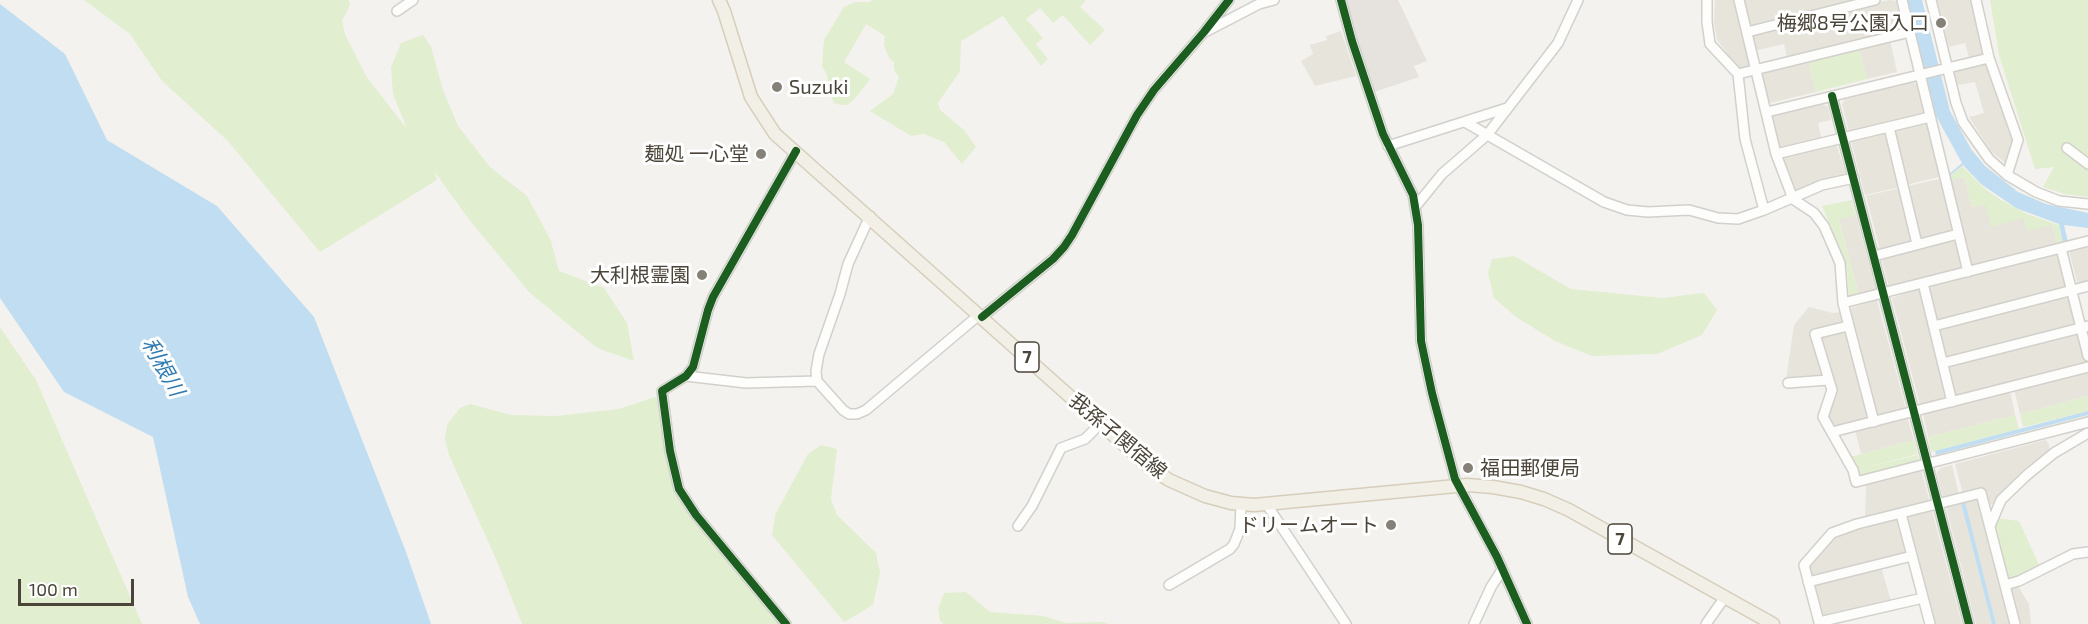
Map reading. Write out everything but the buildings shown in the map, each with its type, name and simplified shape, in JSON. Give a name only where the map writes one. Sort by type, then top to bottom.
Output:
[{"type":"main road","name":"我孫子関宿線","points":[[719,0],[748,88],[757,109],[775,134],[1148,465],[1169,480],[1205,496],[1241,504],[1267,504],[1475,485],[1507,489],[1544,499],[1569,510],[1773,624]]},
{"type":"street","points":[[398,10],[413,0]]},
{"type":"street","points":[[870,216],[848,264],[819,354],[816,371],[817,381],[849,414],[857,414],[866,410],[1053,259],[1064,247],[1137,115],[1154,90],[1228,0]]},
{"type":"street","points":[[1204,32],[1259,4],[1274,0]]},
{"type":"street","points":[[1341,0],[1355,50],[1388,146],[1413,195],[1416,206],[1421,342],[1432,393],[1458,486],[1527,624]]},
{"type":"street","points":[[1416,206],[1442,174],[1487,135],[1558,44],[1578,0]]},
{"type":"street","points":[[1707,0],[1710,44],[1738,74],[1745,139],[1764,210]]},
{"type":"street","points":[[1739,0],[1776,154],[1793,199],[1814,213],[1824,226],[1840,262],[1843,303],[1874,422]]},
{"type":"street","points":[[1747,32],[1875,0]]},
{"type":"street","points":[[1902,0],[1922,73],[1930,117],[1968,272]]},
{"type":"street","points":[[1930,0],[1944,68],[1956,103],[1964,122],[1989,159],[2007,175],[2036,192],[2059,201],[2088,204]]},
{"type":"street","points":[[1976,0],[1989,58],[2018,140],[2007,175]]},
{"type":"street","points":[[1738,74],[1910,32]]},
{"type":"street","points":[[1767,112],[1989,58]]},
{"type":"street","points":[[1832,96],[1969,624]]},
{"type":"street","points":[[1388,146],[1507,108]]},
{"type":"street","points":[[1776,154],[1930,117]]},
{"type":"street","points":[[1465,122],[1620,209],[1648,212],[1689,210],[1728,219],[1748,216],[1822,185],[1854,178]]},
{"type":"street","points":[[1888,127],[1917,244]]},
{"type":"street","points":[[2067,148],[2088,164]]},
{"type":"street","points":[[786,624],[696,515],[679,489],[670,451],[662,391],[686,376],[693,367],[713,297],[796,151]]},
{"type":"street","points":[[1874,256],[1958,234]]},
{"type":"street","points":[[1843,303],[2088,241]]},
{"type":"street","points":[[2061,248],[2071,291],[2084,327],[2088,356]]},
{"type":"street","points":[[1923,283],[1952,402]]},
{"type":"street","points":[[1934,326],[2088,286]]},
{"type":"street","points":[[1848,326],[1815,334],[1832,390],[1823,417],[1852,470],[1856,482],[2088,422]]},
{"type":"street","points":[[1943,363],[2084,327]]},
{"type":"street","points":[[1832,432],[2088,367]]},
{"type":"street","points":[[686,376],[746,383],[817,381]]},
{"type":"street","points":[[1788,383],[1828,380]]},
{"type":"street","points":[[1017,526],[1032,506],[1061,448],[1085,439],[1101,423]]},
{"type":"street","points":[[2049,433],[2054,453]]},
{"type":"street","points":[[1989,526],[2001,500],[2026,475],[2054,453],[2088,433]]},
{"type":"street","points":[[1923,598],[1819,622],[1804,565],[1832,533],[1981,493],[2015,624]]},
{"type":"street","points":[[1169,585],[1230,549],[1240,529],[1241,504]]},
{"type":"street","points":[[1267,504],[1346,624]]},
{"type":"street","points":[[1901,514],[1930,624]]},
{"type":"street","points":[[2005,585],[2019,581],[2073,554],[2088,552]]},
{"type":"street","points":[[1808,582],[1912,555]]},
{"type":"street","points":[[1474,624],[1491,587],[1502,570]]},
{"type":"street","points":[[1706,624],[1725,597]]},
{"type":"shaded area","points":[[1347,0],[1398,0],[1427,61],[1414,66],[1419,77],[1374,92]]},
{"type":"shaded area","points":[[1715,0],[1735,0],[1751,64],[1749,67],[1738,68],[1717,40],[1714,23]]},
{"type":"shaded area","points":[[1743,0],[1860,0],[1751,26]]},
{"type":"shaded area","points":[[1889,0],[1896,1],[1903,27],[1901,30],[1787,58],[1784,44],[1754,51],[1751,36],[1753,33]]},
{"type":"shaded area","points":[[1937,0],[1973,0],[1985,52],[1983,55],[1969,58],[1965,43],[1949,47]]},
{"type":"shaded area","points":[[1341,31],[1356,76],[1315,86],[1301,61],[1313,54],[1310,45],[1327,40],[1326,36]]},
{"type":"shaded area","points":[[1890,40],[1897,72],[1867,79],[1859,48]]},
{"type":"shaded area","points":[[1808,60],[1816,92],[1768,102],[1760,73]]},
{"type":"shaded area","points":[[1985,62],[1988,64],[2015,141],[2005,163],[1991,151],[1969,117],[1984,113],[1975,82],[1958,85],[1954,70]]},
{"type":"shaded area","points":[[1913,82],[1918,85],[1923,115],[1849,132],[1842,104],[1845,99]]},
{"type":"shaded area","points":[[1823,104],[1828,107],[1831,120],[1818,123],[1822,140],[1781,150],[1778,148],[1773,116]]},
{"type":"shaded area","points":[[1924,122],[1927,124],[1939,177],[1906,185],[1894,132],[1895,129]]},
{"type":"shaded area","points":[[1884,132],[1887,134],[1900,187],[1865,195],[1851,141]]},
{"type":"shaded area","points":[[1836,143],[1846,174],[1844,177],[1795,192],[1781,159],[1783,156]]},
{"type":"shaded area","points":[[1964,177],[1972,207],[1985,204],[2052,225],[2057,245],[1974,266],[1969,263],[1949,181]]},
{"type":"shaded area","points":[[1940,179],[1952,230],[1950,233],[1922,240],[1919,238],[1907,186]]},
{"type":"shaded area","points":[[1900,188],[1912,240],[1910,243],[1880,250],[1866,196]]},
{"type":"shaded area","points":[[1856,215],[1876,290],[1859,296],[1839,219]]},
{"type":"shaded area","points":[[1952,240],[1955,242],[1961,267],[1959,270],[1889,287],[1881,257]]},
{"type":"shaded area","points":[[2088,246],[2088,282],[2078,285],[2069,251]]},
{"type":"shaded area","points":[[2057,254],[2067,285],[2065,288],[1939,321],[1936,319],[1928,289],[1930,287]]},
{"type":"shaded area","points":[[1919,289],[1948,397],[1946,400],[1920,405],[1892,298]]},
{"type":"shaded area","points":[[2066,295],[2069,297],[2076,323],[2074,326],[1945,357],[1940,328]]},
{"type":"shaded area","points":[[1877,300],[1906,409],[1878,417],[1848,309]]},
{"type":"shaded area","points":[[1809,307],[1833,313],[1842,312],[1844,321],[1842,324],[1811,332],[1822,377],[1786,380],[1794,325]]},
{"type":"shaded area","points":[[1844,330],[1847,332],[1869,417],[1867,420],[1836,428],[1827,417],[1835,389],[1820,339],[1822,336]]},
{"type":"shaded area","points":[[2075,333],[2079,335],[2086,361],[2084,364],[1958,397],[1955,395],[1948,368],[1950,365]]},
{"type":"shaded area","points":[[2085,371],[2088,373],[2088,396],[2020,414],[2014,389]]},
{"type":"shaded area","points":[[2010,390],[2015,415],[1928,437],[1923,413]]},
{"type":"shaded area","points":[[1907,417],[1914,440],[1861,454],[1855,430]]},
{"type":"shaded area","points":[[2045,440],[2048,442],[2050,451],[1998,497],[1994,505],[1988,504],[1983,488],[1963,494],[1955,464]]},
{"type":"shaded area","points":[[1952,465],[1959,495],[1943,498],[1937,473],[1940,468]]},
{"type":"shaded area","points":[[1921,470],[1930,502],[1865,519],[1866,484]]},
{"type":"shaded area","points":[[1976,497],[1979,499],[2012,624],[1996,624],[1964,501]]},
{"type":"shaded area","points":[[1961,502],[1992,624],[1976,624],[1946,507]]},
{"type":"shaded area","points":[[1931,510],[1962,624],[1934,624],[1907,518],[1908,515]]},
{"type":"shaded area","points":[[1897,518],[1900,520],[1908,550],[1906,553],[1813,578],[1811,576],[1808,566],[1835,536]]},
{"type":"shaded area","points":[[1881,567],[1891,601],[1824,618],[1821,616],[1815,584]]},
{"type":"shaded area","points":[[2012,586],[2018,586],[2029,604],[2031,624],[2019,624],[2010,590]]},
{"type":"green space","points":[[84,0],[349,0],[350,5],[342,21],[345,34],[366,76],[407,129],[393,94],[391,67],[401,43],[423,35],[431,47],[443,90],[458,126],[490,167],[527,196],[551,241],[559,271],[604,288],[627,323],[634,361],[597,348],[529,292],[468,218],[434,171],[437,180],[320,252],[228,141],[162,81],[130,34]]},
{"type":"green space","points":[[872,0],[1086,0],[1080,7],[1105,30],[1090,45],[1063,15],[1053,23],[1040,8],[1026,19],[1043,38],[1036,44],[1048,59],[1041,66],[1003,16],[961,41],[960,71],[938,103],[940,110],[964,130],[976,147],[962,164],[944,142],[924,134],[911,136],[870,111],[893,94],[899,77],[894,70],[894,62],[889,58],[884,45],[885,36],[866,24],[844,62],[870,79],[848,105],[834,103],[827,75],[822,66],[824,40],[844,7],[855,2]]},
{"type":"green space","points":[[1990,0],[2088,0],[2088,197],[2065,194],[2043,187],[2054,167],[2035,169],[1999,55]]},
{"type":"green space","points":[[1859,48],[1867,79],[1816,92],[1808,60]]},
{"type":"green space","points":[[1962,166],[1984,188],[2001,200],[2027,214],[2059,225],[2063,243],[2057,245],[2052,225],[2027,231],[2023,218],[1991,227],[1985,204],[1972,207],[1964,177],[1949,181],[1948,177]]},
{"type":"green space","points":[[1852,200],[1856,215],[1839,220],[1859,296],[1849,298],[1847,270],[1843,255],[1822,206]]},
{"type":"green space","points":[[1514,256],[1571,289],[1662,298],[1704,293],[1717,310],[1702,335],[1657,354],[1592,356],[1555,341],[1516,317],[1494,298],[1488,273],[1492,259]]},
{"type":"green space","points":[[0,327],[36,380],[142,624],[0,624]]},
{"type":"green space","points":[[2088,396],[2088,411],[2023,427],[2020,414]]},
{"type":"green space","points":[[655,397],[659,400],[659,414],[672,478],[682,504],[780,624],[522,624],[496,559],[449,455],[445,439],[447,425],[460,408],[470,404],[511,415],[555,416],[619,409]]},
{"type":"green space","points":[[2015,415],[2019,429],[1931,452],[1928,437]]},
{"type":"green space","points":[[1914,440],[1918,454],[1859,469],[1918,455],[1919,462],[1861,477],[1850,457]]},
{"type":"green space","points":[[821,445],[837,449],[831,499],[837,515],[876,553],[880,573],[873,605],[844,622],[772,535],[775,515],[808,454]]},
{"type":"green space","points":[[1996,518],[2019,521],[2040,567],[2021,577],[2010,580],[2007,578],[1993,524]]},
{"type":"green space","points":[[966,592],[990,612],[1044,616],[1065,623],[1102,622],[1109,624],[944,624],[940,621],[938,609],[944,593]]},
{"type":"water","points":[[1907,0],[1922,0],[1950,111],[1971,149],[1985,166],[2018,192],[2046,204],[2088,213],[2088,228],[2064,225],[2068,242],[2063,243],[2059,224],[2016,208],[1981,184],[1963,165],[1948,175],[1962,163],[1936,116]]},
{"type":"water","name":"利根川","points":[[0,4],[65,54],[107,140],[217,206],[314,317],[406,552],[431,624],[200,624],[188,597],[153,437],[64,392],[0,298]]},
{"type":"water","points":[[2088,411],[2088,415],[1936,455],[1935,451]]},
{"type":"water","points":[[1965,502],[1996,624],[1992,624],[1961,503]]},
{"type":"cycle path","points":[[982,317],[1053,259],[1064,247],[1137,115],[1154,90],[1229,0]]},
{"type":"cycle path","points":[[1341,0],[1383,134],[1413,195],[1418,225],[1421,341],[1455,479],[1497,557],[1527,624]]},
{"type":"cycle path","points":[[1832,96],[1969,624]]},
{"type":"cycle path","points":[[786,624],[696,515],[679,489],[670,451],[662,391],[686,376],[693,367],[713,297],[796,151]]},
{"type":"place","name":"梅郷8号公園入口","points":[[1941,23]]},
{"type":"place","name":"Suzuki","points":[[777,87]]},
{"type":"place","name":"麺処 一心堂","points":[[761,154]]},
{"type":"place","name":"大利根霊園","points":[[702,275]]},
{"type":"place","name":"福田郵便局","points":[[1468,468]]},
{"type":"place","name":"ドリームオート","points":[[1391,525]]}]
